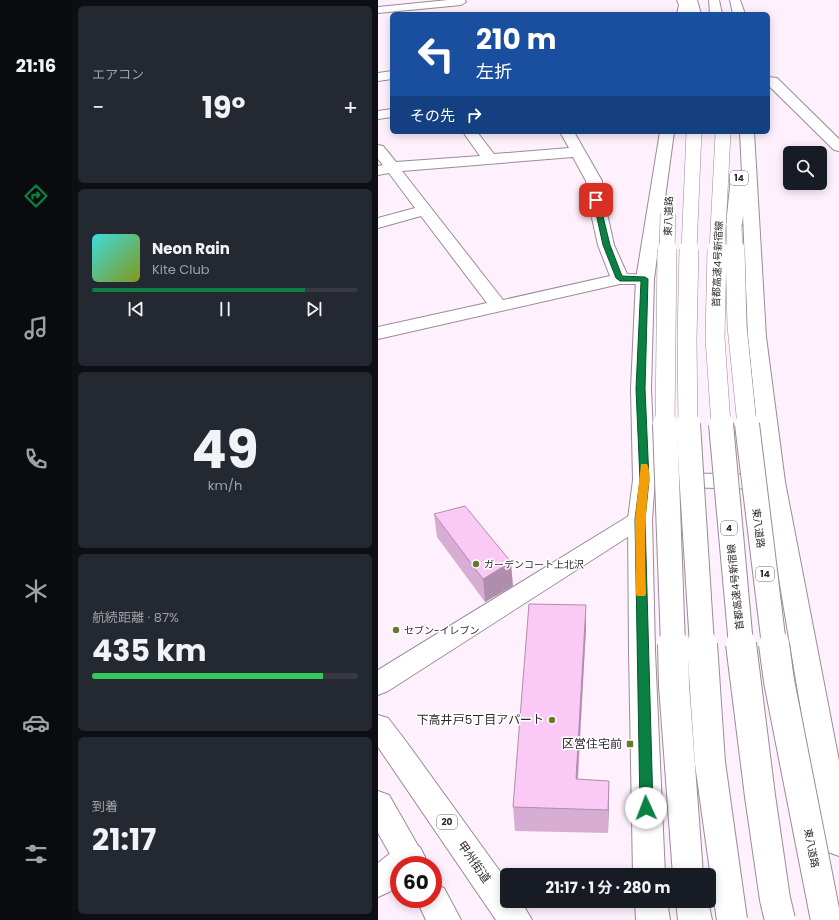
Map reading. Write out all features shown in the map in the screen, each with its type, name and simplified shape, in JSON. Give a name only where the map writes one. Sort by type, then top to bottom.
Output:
[{"type":"main road","points":[[682,0],[684,6],[683,12]]},
{"type":"main road","points":[[692,0],[695,12]]},
{"type":"main road","points":[[705,0],[707,12]]},
{"type":"main road","points":[[714,0],[716,12]]},
{"type":"main road","points":[[726,0],[728,12]]},
{"type":"main road","points":[[735,0],[738,12]]},
{"type":"main road","points":[[378,10],[460,1],[469,10]]},
{"type":"main road","points":[[378,77],[390,75]]},
{"type":"main road","points":[[770,81],[773,81],[839,147]]},
{"type":"main road","points":[[378,115],[390,113]]},
{"type":"main road","points":[[472,134],[491,160]]},
{"type":"main road","points":[[568,134],[594,181],[596,200],[606,245],[620,278]]},
{"type":"main road","points":[[649,868],[642,651],[640,519],[644,480],[640,389],[645,279],[667,134]]},
{"type":"main road","name":"東八道路","points":[[672,134],[666,284],[665,428],[674,685],[687,868]]},
{"type":"main road","points":[[694,134],[688,272],[688,418],[697,581],[710,763],[732,920]]},
{"type":"main road","name":"東八道路","points":[[732,134],[737,326],[750,454],[779,681],[826,920]]},
{"type":"main road","name":"14","points":[[732,134],[758,337],[774,482],[839,842]]},
{"type":"main road","name":"首都高速4号新宿線","points":[[732,134],[718,220],[715,339],[733,573],[755,763],[775,899],[780,920]]},
{"type":"main road","points":[[378,149],[385,169],[426,210],[498,305]]},
{"type":"main road","points":[[385,169],[578,152]]},
{"type":"main road","points":[[378,224],[426,210]]},
{"type":"main road","points":[[378,333],[620,278],[645,279]]},
{"type":"main road","points":[[644,480],[774,482]]},
{"type":"main road","points":[[378,684],[640,519]]},
{"type":"main road","name":"甲州街道","points":[[378,726],[515,920]]},
{"type":"main road","points":[[378,804],[408,856]]},
{"type":"main road","points":[[378,882],[390,874]]},
{"type":"main road","points":[[437,908],[444,920]]},
{"type":"main road","points":[[652,908],[653,920]]},
{"type":"main road","points":[[693,908],[695,920]]},
{"type":"building","points":[[465,506],[511,562],[483,579],[434,514]]},
{"type":"building","name":"下高井戸5丁目アパート","points":[[529,604],[586,605],[576,779],[609,781],[608,810],[513,807]]},
{"type":"slow traffic","points":[[641,594],[640,519],[644,466]]},
{"type":"place","name":"ガーデンコート上北沢","points":[[476,564]]},
{"type":"place","name":"セブン-イレブン","points":[[396,630]]},
{"type":"place","name":"下高井戸5丁目アパート","points":[[552,720]]},
{"type":"place","name":"区営住宅前","points":[[630,744]]},
{"type":"route","points":[[596,200],[606,245],[620,278],[645,279],[640,389],[644,480],[640,519],[646,808]]}]
